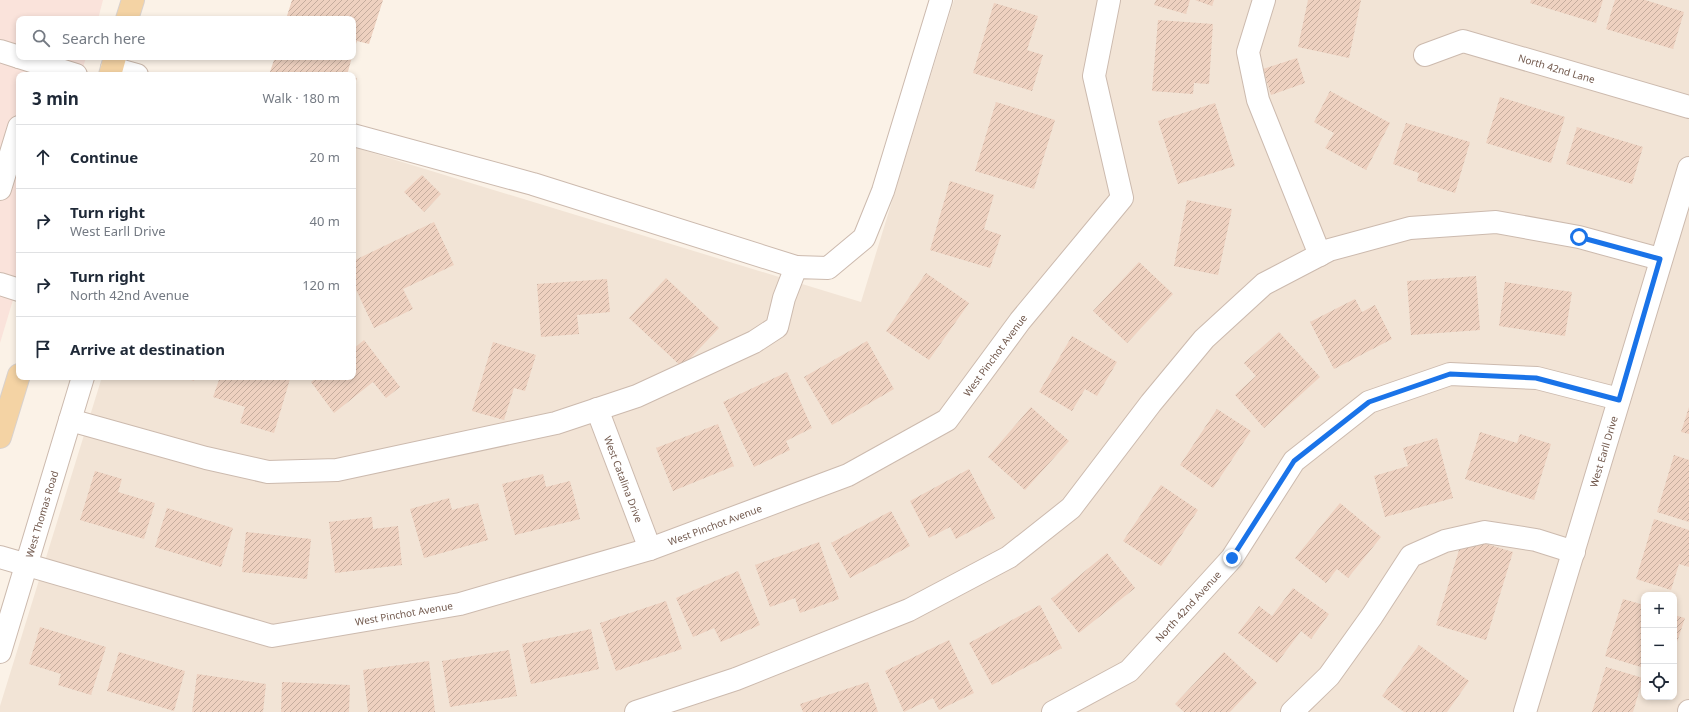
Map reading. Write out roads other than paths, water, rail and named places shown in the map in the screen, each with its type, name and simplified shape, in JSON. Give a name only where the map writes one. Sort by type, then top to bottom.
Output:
[{"type":"main road","points":[[128,16],[133,0]]},
{"type":"main road","points":[[0,437],[17,380]]},
{"type":"street","points":[[356,136],[533,184],[796,266],[828,268],[864,238],[883,191],[941,0]]},
{"type":"street","name":"West Pinchot Avenue","points":[[0,558],[272,636],[460,604],[650,549],[848,475],[947,420],[1020,321],[1122,198],[1094,76],[1109,0]]},
{"type":"street","points":[[1264,0],[1248,52],[1258,100],[1320,255]]},
{"type":"street","name":"North 42nd Lane","points":[[1425,55],[1463,41],[1689,107]]},
{"type":"street","points":[[0,51],[16,58]]},
{"type":"street","points":[[28,63],[64,72]]},
{"type":"street","points":[[112,67],[128,72]]},
{"type":"street","points":[[0,189],[16,137]]},
{"type":"street","name":"West Earll Drive","points":[[1525,712],[1574,552],[1660,259],[1689,168]]},
{"type":"street","points":[[636,712],[736,679],[909,610],[1009,558],[1071,508],[1204,338],[1264,284],[1329,250],[1410,228],[1496,222],[1579,237],[1660,259]]},
{"type":"street","points":[[70,420],[206,458],[268,472],[337,470],[556,423],[636,396],[754,342],[777,327],[784,298],[796,266]]},
{"type":"street","points":[[0,284],[16,289]]},
{"type":"street","name":"North 42nd Avenue","points":[[1054,712],[1129,671],[1232,558],[1294,461],[1369,402],[1450,374],[1536,378],[1619,400]]},
{"type":"street","name":"West Thomas Road","points":[[0,652],[82,380]]},
{"type":"street","name":"West Catalina Drive","points":[[597,409],[650,549]]},
{"type":"street","points":[[1292,712],[1329,676],[1372,616],[1411,556],[1445,541],[1485,532],[1536,540],[1574,552]]}]
